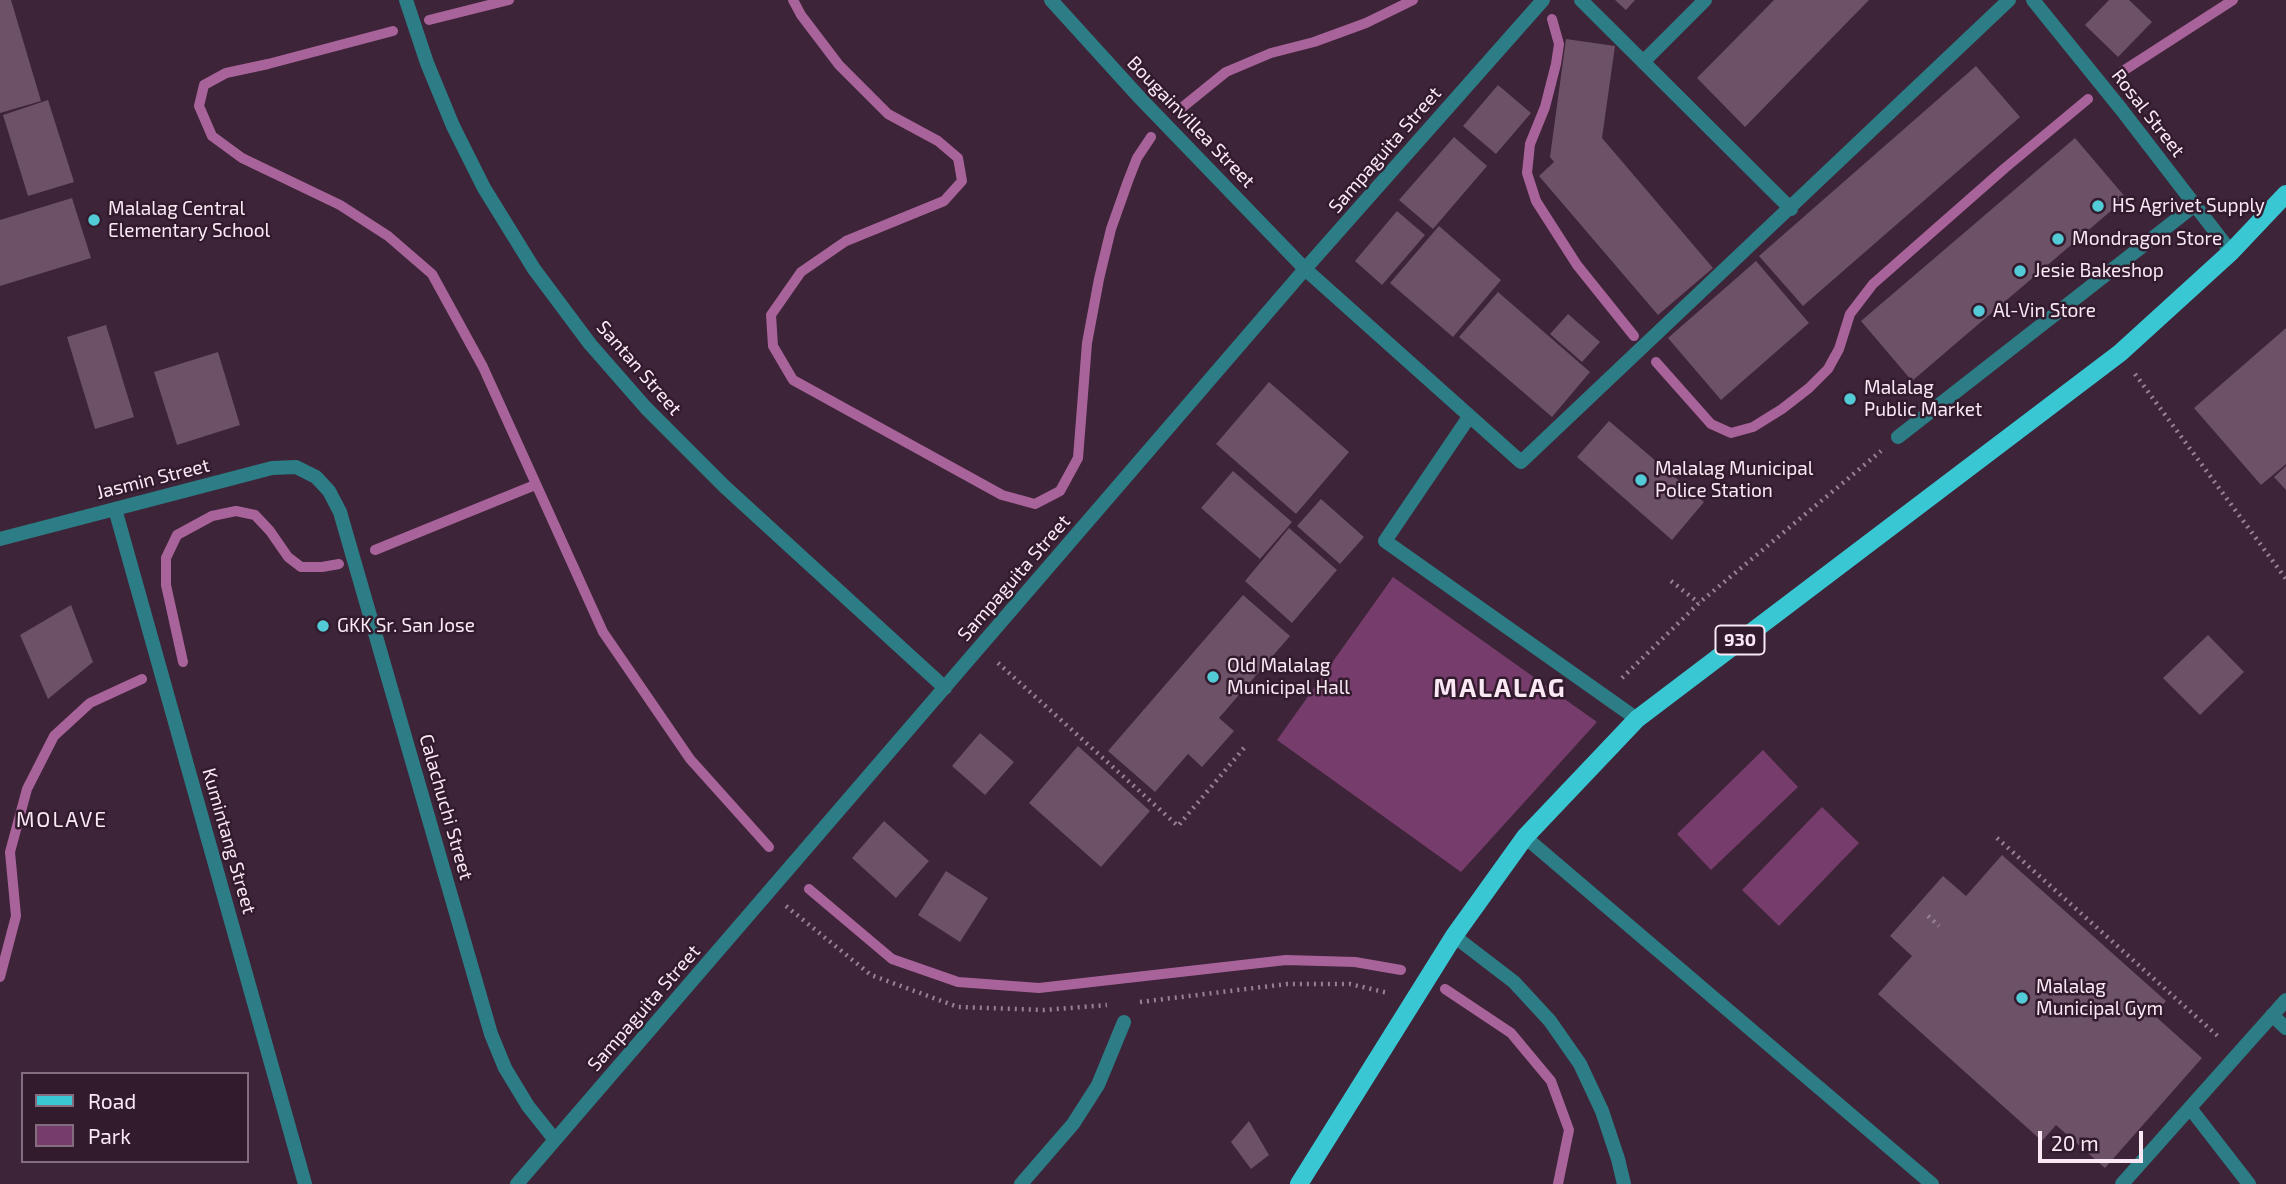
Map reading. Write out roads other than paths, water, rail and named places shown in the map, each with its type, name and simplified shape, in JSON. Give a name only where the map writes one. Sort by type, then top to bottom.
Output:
[{"type":"main road","name":"930","points":[[1298,1184],[1454,936],[1525,837],[1637,719],[2120,354],[2231,252],[2286,194]]},
{"type":"street","name":"Santan Street","points":[[406,0],[427,63],[453,126],[484,188],[534,269],[590,344],[646,408],[725,486],[945,688]]},
{"type":"street","name":"Bougainvillea Street","points":[[1051,0],[1140,98],[1305,269],[1521,462],[1791,209]]},
{"type":"street","name":"Sampaguita Street","points":[[516,1184],[1305,269],[1542,0]]},
{"type":"street","points":[[1581,0],[1791,209],[2010,0]]},
{"type":"street","points":[[1643,62],[1705,0]]},
{"type":"street","name":"Rosal Street","points":[[2032,0],[2231,252]]},
{"type":"street","points":[[1898,437],[2195,205]]},
{"type":"street","points":[[1469,417],[1385,541],[1637,719]]},
{"type":"street","name":"Jasmin Street","points":[[0,539],[272,468],[296,467],[316,477]]},
{"type":"street","name":"Calachuchi Street","points":[[316,477],[329,491],[340,512],[491,1034],[505,1068],[528,1106],[555,1140]]},
{"type":"street","name":"Kumintang Street","points":[[115,509],[305,1184]]},
{"type":"street","points":[[1525,837],[1932,1184]]},
{"type":"street","points":[[1454,936],[1514,982],[1550,1021],[1580,1064],[1602,1111],[1624,1184]]},
{"type":"street","points":[[2122,1184],[2286,1000]]},
{"type":"street","points":[[2272,1015],[2286,1028]]},
{"type":"street","points":[[1021,1184],[1073,1124],[1098,1085],[1124,1022]]},
{"type":"street","points":[[2190,1108],[2249,1184]]},
{"type":"waterway","points":[[429,20],[509,0]]},
{"type":"waterway","points":[[793,0],[801,15],[839,65],[888,114],[938,141],[958,158],[962,181],[944,201],[846,241],[801,272],[771,315],[773,346],[793,380],[1002,495],[1035,504],[1060,491],[1078,458],[1087,343],[1099,279],[1111,229],[1128,181],[1137,158],[1151,137]]},
{"type":"waterway","points":[[1179,110],[1226,72],[1271,53],[1314,42],[1366,23],[1413,0]]},
{"type":"waterway","points":[[2123,71],[2233,0]]},
{"type":"waterway","points":[[1552,19],[1559,44],[1556,64],[1545,107],[1530,144],[1527,173],[1536,201],[1577,265],[1634,336]]},
{"type":"waterway","points":[[393,31],[226,73],[204,85],[199,106],[212,136],[242,158],[340,205],[388,236],[432,274],[483,367],[603,632],[690,759],[769,847]]},
{"type":"waterway","points":[[1656,362],[1711,424],[1731,433],[1753,427],[1782,409],[1828,369],[1839,349],[1850,314],[1873,284],[2088,99]]},
{"type":"waterway","points":[[375,550],[535,485]]},
{"type":"waterway","points":[[183,662],[166,585],[166,558],[177,535],[212,516],[236,511],[255,515],[288,557],[301,567],[339,564]]},
{"type":"waterway","points":[[0,977],[16,916],[10,852],[27,789],[54,736],[90,703],[142,679]]},
{"type":"waterway","points":[[809,889],[892,959],[958,982],[1039,988],[1286,960],[1355,962],[1401,970]]},
{"type":"waterway","points":[[1445,989],[1511,1033],[1551,1081],[1569,1130],[1558,1184]]},
{"type":"place","name":"HS Agrivet Supply","points":[[2098,206]]},
{"type":"place","name":"Malalag Central Elementary School","points":[[94,220]]},
{"type":"place","name":"Mondragon Store","points":[[2058,239]]},
{"type":"place","name":"Jesie Bakeshop","points":[[2020,271]]},
{"type":"place","name":"Al-Vin Store","points":[[1979,311]]},
{"type":"place","name":"Malalag Public Market","points":[[1850,399]]},
{"type":"place","name":"Malalag Municipal Police Station","points":[[1641,480]]},
{"type":"place","name":"GKK Sr. San Jose","points":[[323,626]]},
{"type":"place","name":"Old Malalag Municipal Hall","points":[[1213,677]]},
{"type":"place","name":"Malalag Municipal Gym","points":[[2022,998]]},
{"type":"district","name":"MALALAG","points":[[1500,688]]},
{"type":"district","name":"MOLAVE","points":[[62,820]]}]
